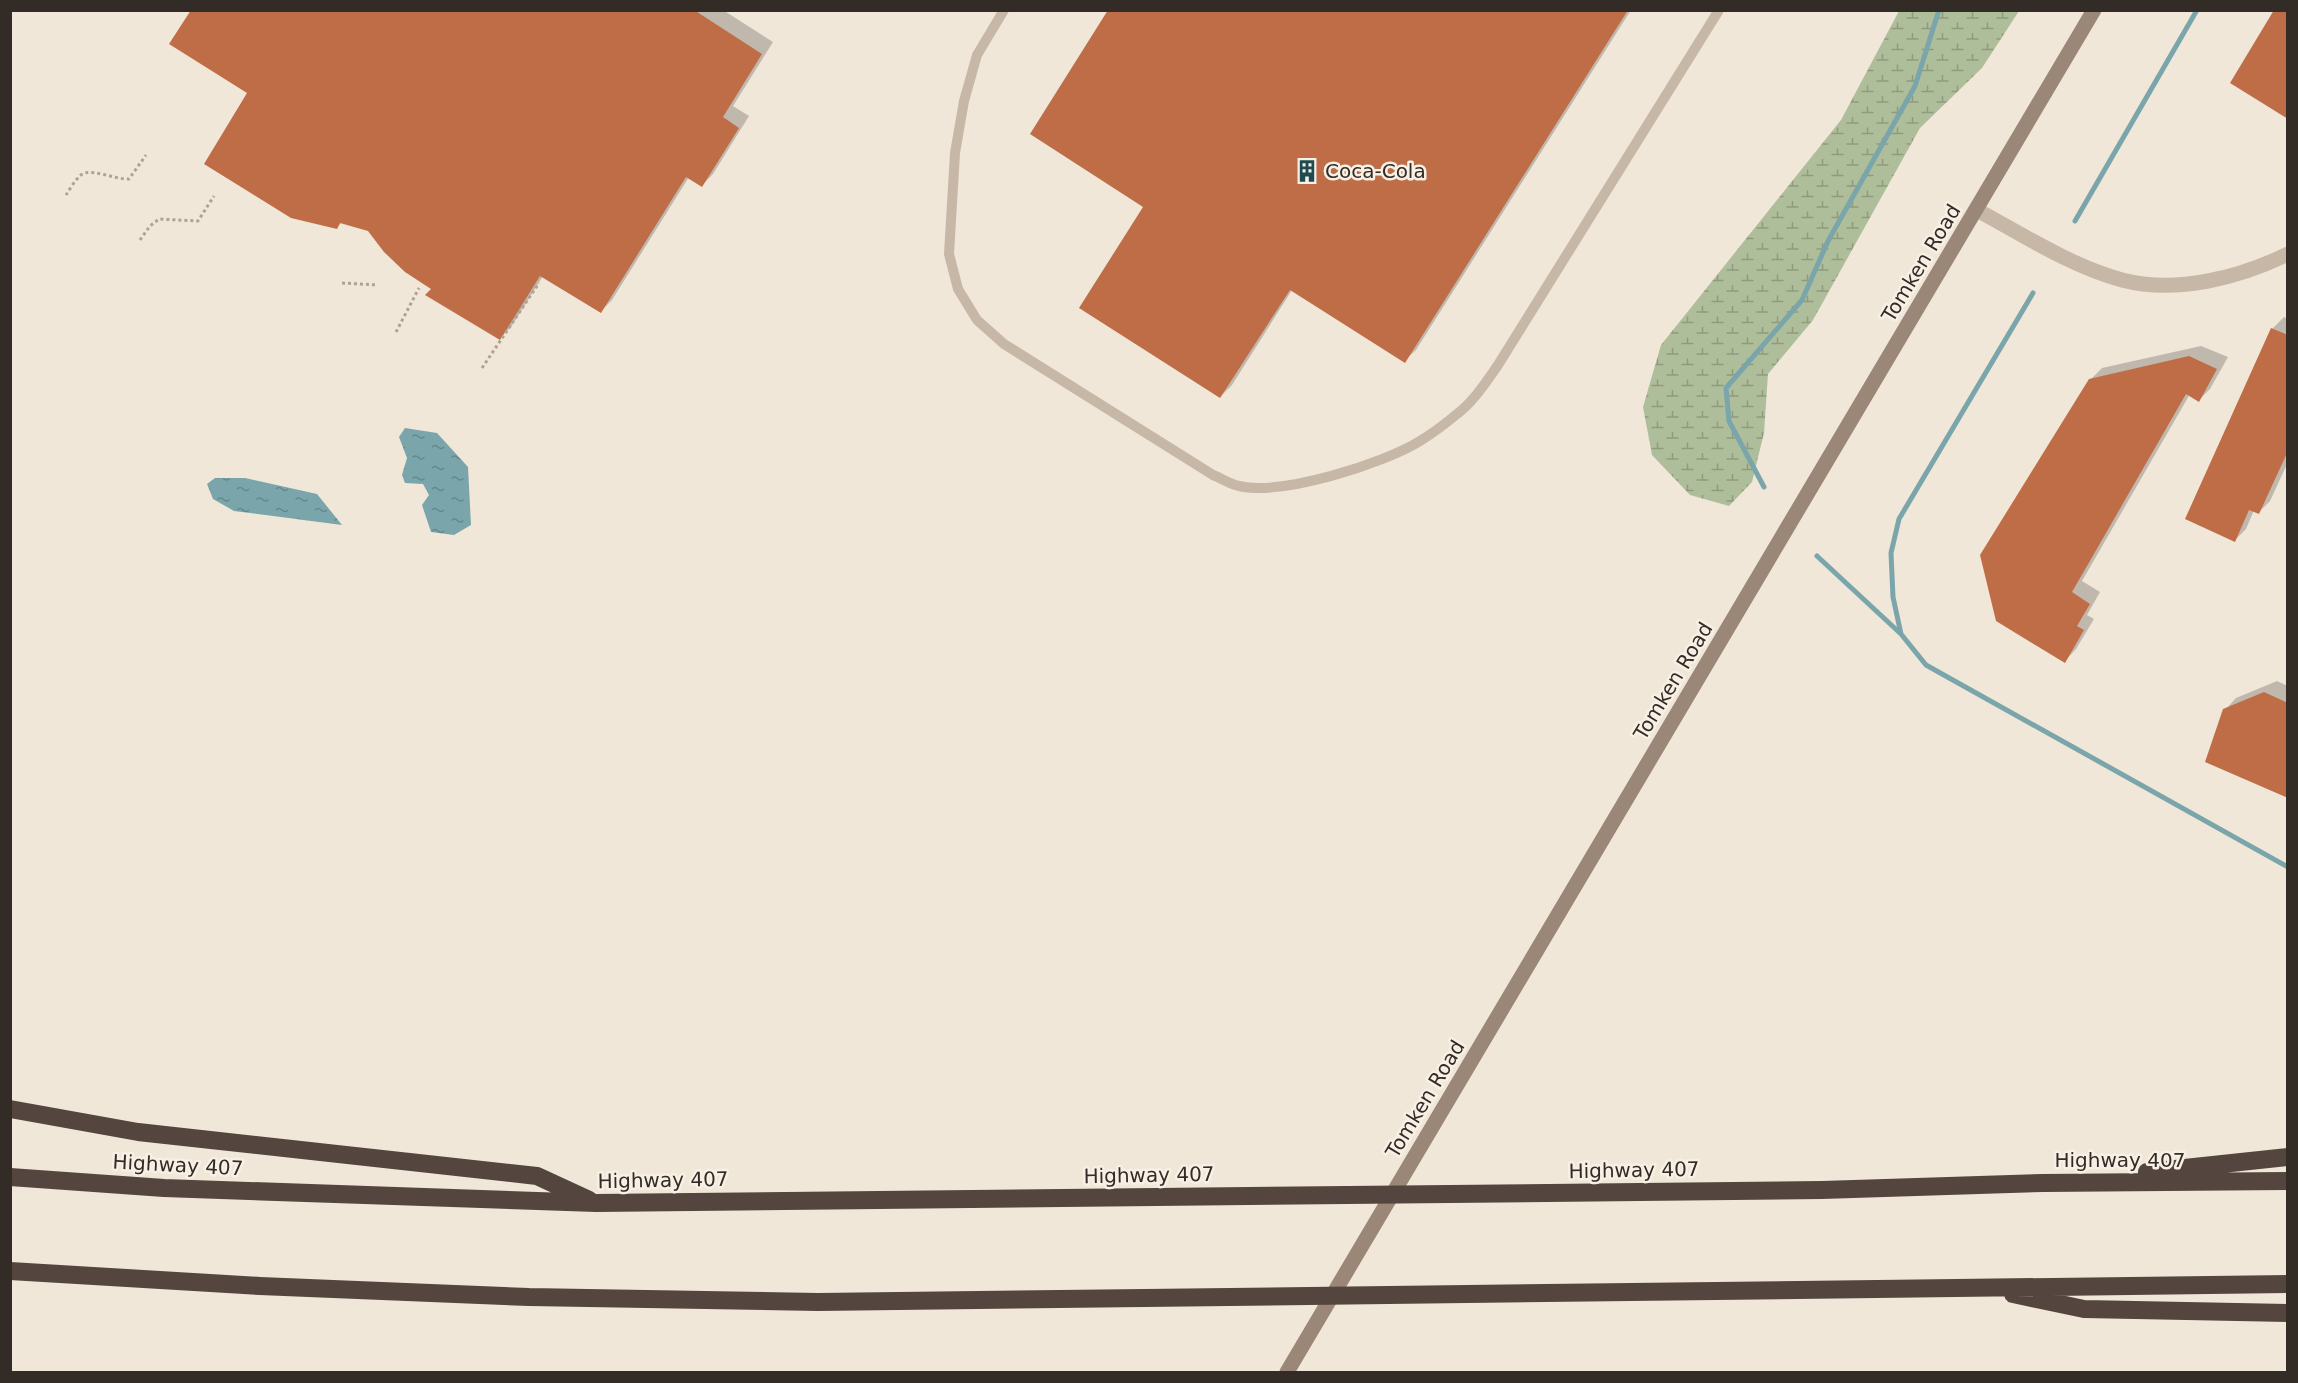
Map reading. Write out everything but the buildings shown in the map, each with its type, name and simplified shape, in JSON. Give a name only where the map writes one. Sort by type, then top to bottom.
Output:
[{"type":"highway","points":[[10,1109],[138,1132],[537,1176],[596,1203]]},
{"type":"highway","points":[[2043,1183],[2288,1157]]},
{"type":"highway","name":"Highway 407","points":[[10,1177],[164,1188],[596,1203],[1822,1190],[2043,1183],[2288,1181]]},
{"type":"highway","points":[[10,1271],[260,1286],[529,1297],[818,1302],[2288,1284]]},
{"type":"highway","points":[[1979,1288],[2085,1309],[2288,1313]]},
{"type":"main road","name":"Tomken Road","points":[[1287,1372],[2094,10]]},
{"type":"street","points":[[1977,210],[2074,261],[2123,280],[2159,284],[2191,284],[2271,263],[2288,254]]},
{"type":"lane","points":[[1004,10],[977,55],[964,101],[955,153],[949,254],[958,289],[977,320],[1004,344],[1213,475],[1239,486],[1266,488],[1312,480],[1367,465],[1418,442],[1459,413],[1472,400],[1498,365],[1719,10]]},
{"type":"path","points":[[66,195],[81,174],[88,171],[129,179],[146,155]]},
{"type":"path","points":[[140,240],[150,226],[159,219],[198,221],[214,196]]},
{"type":"path","points":[[342,283],[378,285]]},
{"type":"path","points":[[482,368],[539,283]]},
{"type":"path","points":[[396,332],[419,288]]},
{"type":"green space","points":[[1899,11],[2019,11],[1982,68],[1920,128],[1813,320],[1768,374],[1764,433],[1752,482],[1729,506],[1690,495],[1652,455],[1643,407],[1661,345],[1841,120]]},
{"type":"water","points":[[405,428],[437,433],[468,467],[471,525],[454,535],[431,532],[422,505],[429,495],[423,484],[405,483],[402,475],[407,458],[399,437]]},
{"type":"water","points":[[215,478],[245,478],[317,494],[342,525],[234,511],[213,499],[207,484]]},
{"type":"waterway","points":[[1764,487],[1729,421],[1726,388],[1802,300],[1828,241],[1915,86],[1939,10]]},
{"type":"waterway","points":[[2075,221],[2197,10]]},
{"type":"waterway","points":[[1901,634],[1893,597],[1891,553],[1899,519],[2033,293]]},
{"type":"waterway","points":[[1817,556],[1901,634],[1926,665],[2288,867]]},
{"type":"place","name":"Coca-Cola","points":[[1307,171]]}]
